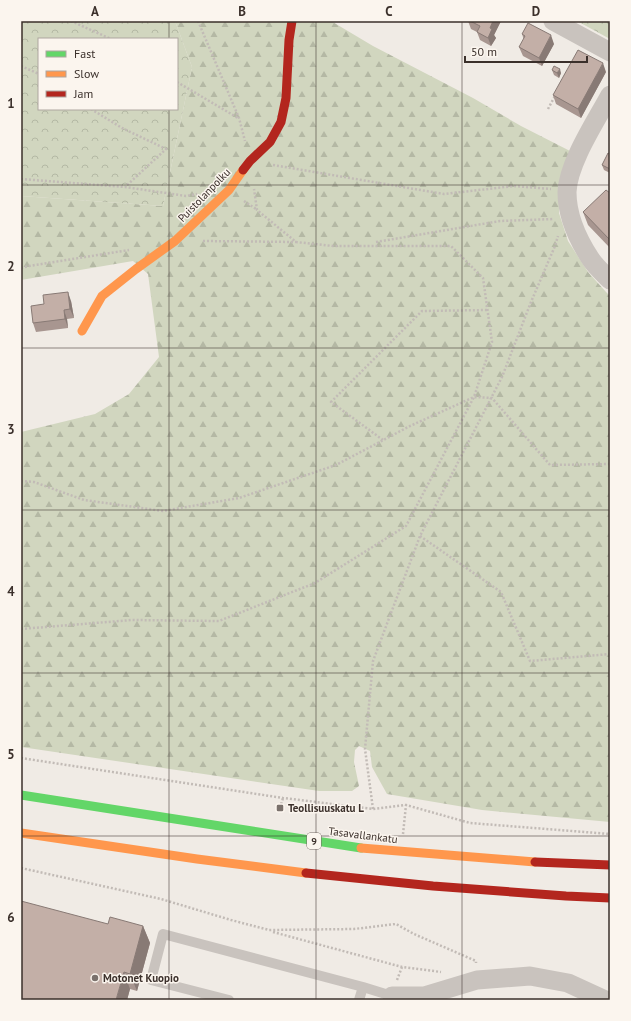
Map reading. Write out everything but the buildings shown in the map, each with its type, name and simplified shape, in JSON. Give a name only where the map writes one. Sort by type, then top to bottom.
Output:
[{"type":"main road","name":"Puistolanpolku","points":[[82,331],[102,296],[136,269],[176,241],[229,190],[250,161],[270,142],[281,122],[286,98],[289,40],[292,21]]},
{"type":"main road","name":"Tasavallankatu","points":[[21,795],[370,850],[522,862],[610,865]]},
{"type":"main road","points":[[21,833],[130,850],[311,874],[427,886],[610,898]]},
{"type":"street","points":[[553,21],[610,52]]},
{"type":"street","points":[[610,95],[572,169],[567,191],[569,220],[590,258],[610,280]]},
{"type":"street","points":[[384,996],[424,996],[473,971],[530,976],[568,983],[605,1000]]},
{"type":"lane","points":[[229,1000],[151,980],[163,934],[363,987],[384,996]]},
{"type":"lane","points":[[359,1000],[363,987]]},
{"type":"path","points":[[70,21],[109,38]]},
{"type":"path","points":[[198,21],[239,118],[250,161],[257,210]]},
{"type":"path","points":[[21,66],[38,74]]},
{"type":"path","points":[[178,83],[239,118]]},
{"type":"path","points":[[548,109],[555,95]]},
{"type":"path","points":[[93,110],[122,128],[166,149],[125,187]]},
{"type":"path","points":[[250,161],[444,194],[514,186],[567,191]]},
{"type":"path","points":[[21,180],[125,187],[186,196],[200,194]]},
{"type":"path","points":[[21,629],[132,620],[220,621],[315,582],[406,526],[474,397],[492,342],[483,278],[450,246],[333,246],[296,242],[257,210],[229,190]]},
{"type":"path","points":[[373,810],[365,749],[373,661],[420,536],[502,377],[531,302],[555,246],[569,220],[500,221],[376,242]]},
{"type":"path","points":[[383,440],[331,402],[422,311],[488,310]]},
{"type":"path","points":[[21,480],[34,482],[84,500],[163,511],[239,498],[336,465],[410,426],[474,397],[492,398],[550,465],[610,464]]},
{"type":"path","points":[[420,536],[501,592],[530,661],[610,654]]},
{"type":"path","points":[[21,758],[283,798],[373,810],[406,805],[470,823],[610,834]]},
{"type":"path","points":[[280,808],[283,798]]},
{"type":"path","points":[[403,834],[406,805]]},
{"type":"path","points":[[21,868],[161,899],[230,920],[402,967],[441,972],[448,970]]},
{"type":"path","points":[[269,930],[354,929],[396,924],[414,934],[476,961]]},
{"type":"path","points":[[473,971],[476,961]]},
{"type":"path","points":[[473,971],[476,961]]},
{"type":"green space","points":[[21,21],[175,21],[192,67],[163,206],[21,196]]},
{"type":"green space","points":[[175,21],[331,21],[373,46],[572,152],[561,181],[559,213],[568,241],[588,272],[610,296],[610,822],[482,810],[387,794],[372,767],[370,751],[359,746],[355,750],[354,762],[359,786],[352,791],[319,791],[21,747],[21,432],[95,414],[129,394],[159,357],[148,274],[133,261],[21,280],[21,196],[163,206],[192,67]]},
{"type":"green space","points":[[577,21],[610,21],[610,39]]},
{"type":"traffic: fast","points":[[21,795],[361,848]]},
{"type":"traffic: slow","points":[[82,331],[102,296],[175,241],[229,190],[243,170]]},
{"type":"traffic: slow","points":[[21,833],[197,859],[306,873]]},
{"type":"traffic: slow","points":[[361,848],[535,862]]},
{"type":"traffic: jam","points":[[243,170],[250,161],[270,142],[281,122],[286,98],[289,40],[292,21]]},
{"type":"traffic: jam","points":[[535,862],[610,865]]},
{"type":"traffic: jam","points":[[306,873],[433,886],[610,898]]},
{"type":"place","name":"Teollisuuskatu L","points":[[280,808]]},
{"type":"place","name":"Motonet Kuopio","points":[[95,978]]}]
